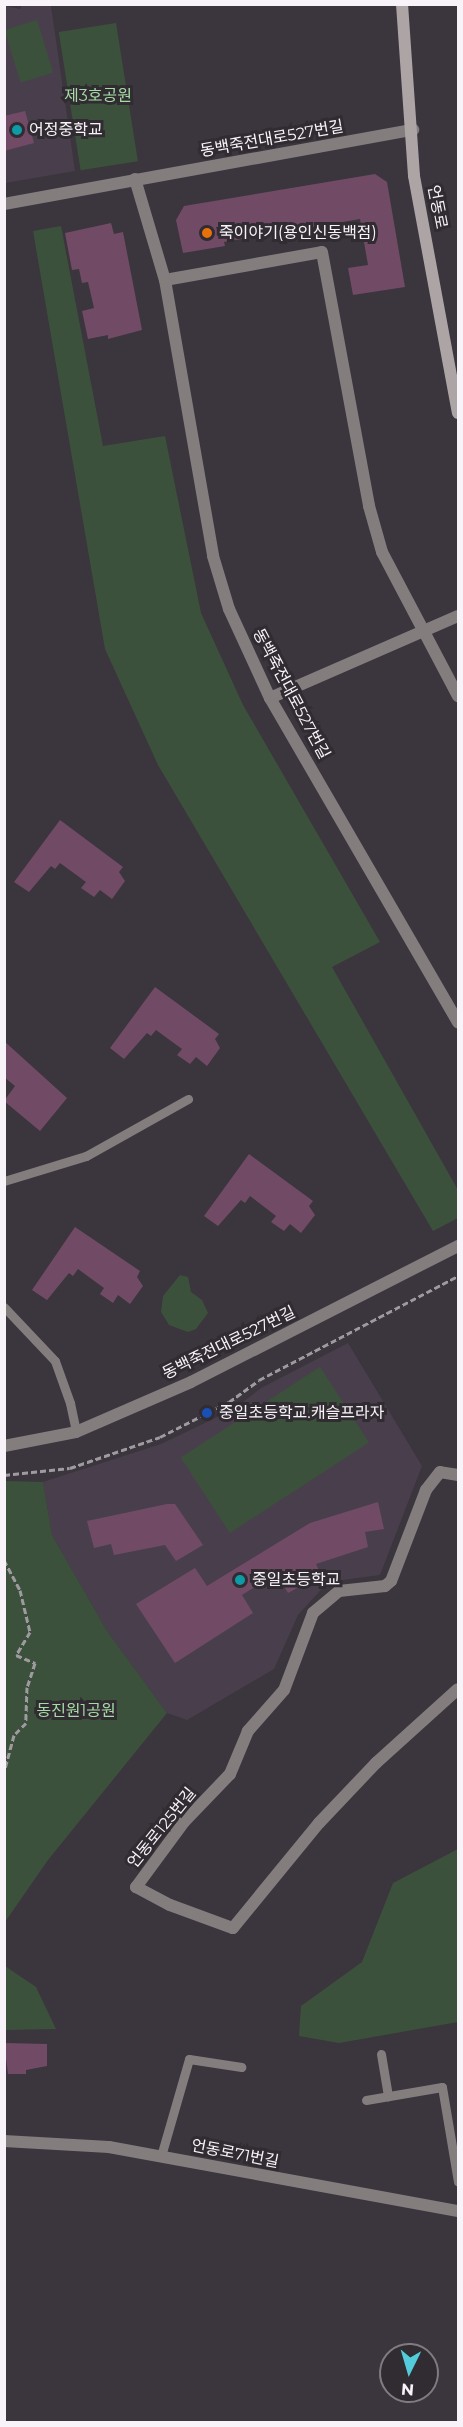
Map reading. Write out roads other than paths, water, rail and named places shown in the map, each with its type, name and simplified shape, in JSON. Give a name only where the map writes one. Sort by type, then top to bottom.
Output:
[{"type":"main road","name":"언동로","points":[[402,4],[413,130],[414,176],[459,412]]},
{"type":"street","name":"동백죽전대로527번길","points":[[4,204],[413,130]]},
{"type":"street","name":"동백죽전대로527번길","points":[[135,179],[165,280],[213,556],[240,638],[270,698],[459,1022]]},
{"type":"street","points":[[165,280],[322,252],[375,528],[391,573],[459,696]]},
{"type":"street","points":[[270,698],[459,616]]},
{"type":"street","name":"동백죽전대로527번길","points":[[4,1446],[76,1431],[191,1382],[459,1246]]},
{"type":"street","name":"언동로125번길","points":[[459,1475],[440,1472],[426,1490],[391,1581],[385,1586],[339,1591],[313,1613],[284,1690],[248,1731],[230,1774],[189,1816],[136,1887],[170,1905],[233,1928],[319,1823],[376,1763],[459,1689]]},
{"type":"street","name":"언동로71번길","points":[[4,2141],[60,2141],[161,2156],[459,2211]]},
{"type":"lane","points":[[4,1181],[47,1170],[106,1147],[188,1099]]},
{"type":"lane","points":[[4,1306],[55,1361],[70,1403],[76,1431]]},
{"type":"lane","points":[[381,2054],[388,2096]]},
{"type":"lane","points":[[161,2156],[189,2059],[241,2067]]},
{"type":"lane","points":[[366,2100],[442,2087],[459,2182]]},
{"type":"place","name":"어정중학교","points":[[17,130]]},
{"type":"place","name":"죽이야기(용인신동백점)","points":[[207,233]]},
{"type":"place","name":"중일초등학교.캐슬프라자","points":[[207,1413]]},
{"type":"place","name":"중일초등학교","points":[[240,1580]]},
{"type":"park label","name":"제3호공원","points":[[98,96]]},
{"type":"park label","name":"동진원1공원","points":[[76,1711]]}]
